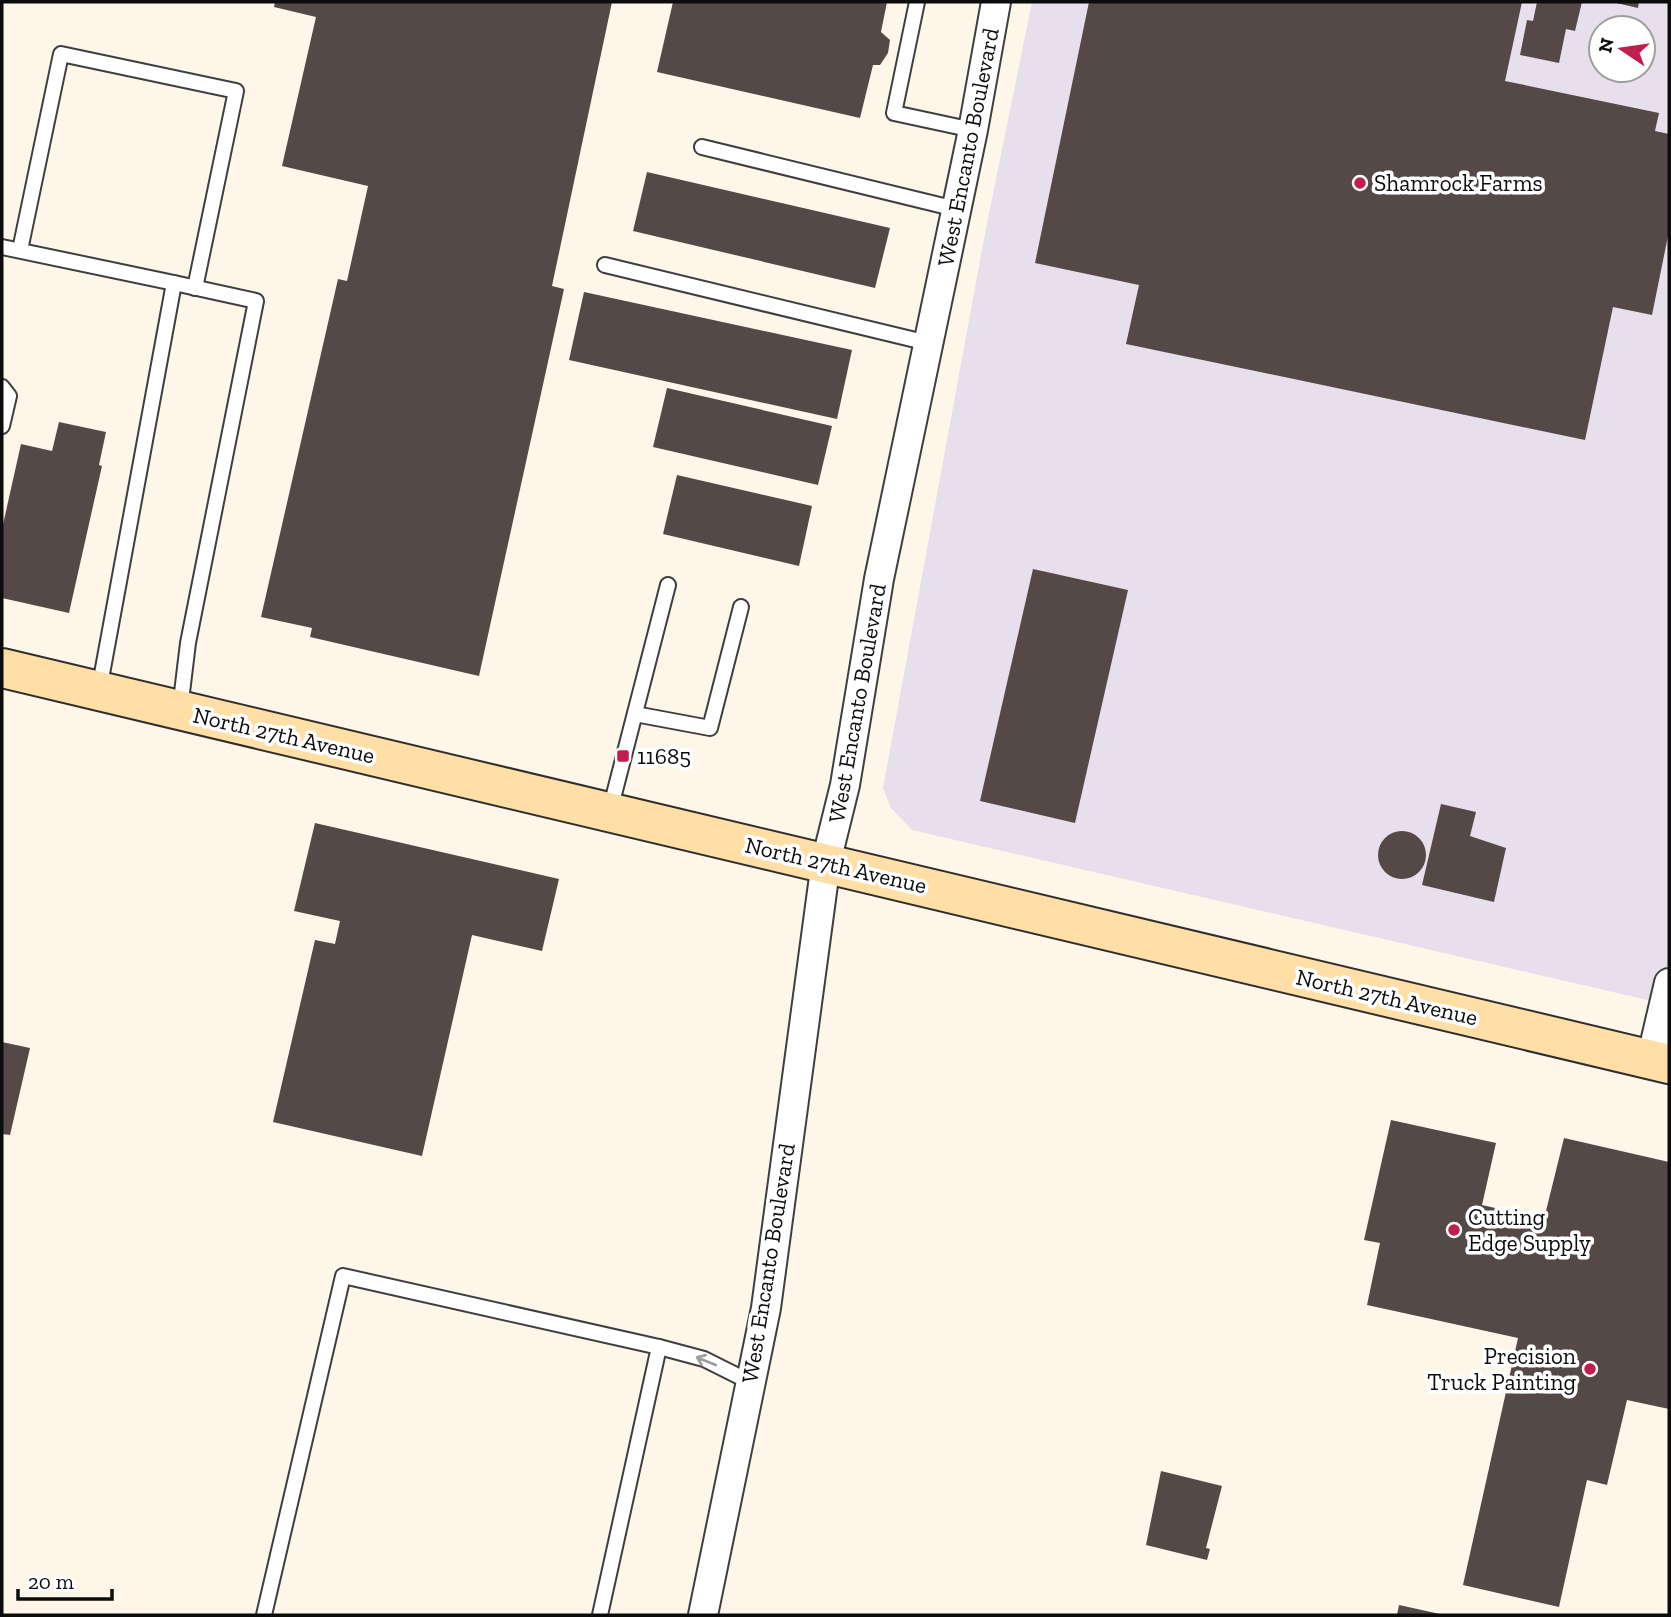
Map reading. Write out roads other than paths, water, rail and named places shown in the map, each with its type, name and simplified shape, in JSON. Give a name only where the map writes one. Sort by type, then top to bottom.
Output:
[{"type":"main road","name":"North 27th Avenue","points":[[2,668],[1660,1062]]},
{"type":"street","name":"West Encanto Boulevard","points":[[702,1615],[771,1273],[826,862],[845,786],[879,579],[973,130],[996,2]]},
{"type":"street","points":[[1660,1062],[1669,983]]},
{"type":"lane","points":[[917,2],[894,113],[973,130]]},
{"type":"lane","points":[[20,250],[61,54],[236,91],[195,288]]},
{"type":"lane","points":[[702,147],[956,209]]},
{"type":"lane","points":[[2,247],[256,301],[188,643],[180,710]]},
{"type":"lane","points":[[605,265],[928,343]]},
{"type":"lane","points":[[98,691],[174,283]]},
{"type":"lane","points":[[2,387],[9,396],[2,426]]},
{"type":"lane","points":[[610,812],[668,585]]},
{"type":"lane","points":[[635,713],[710,728],[741,607]]},
{"type":"lane","points":[[264,1615],[343,1276],[659,1347],[704,1359],[750,1382]]},
{"type":"lane","points":[[600,1615],[659,1347]]},
{"type":"place","name":"Shamrock Farms","points":[[1360,183]]},
{"type":"place","name":"11685","points":[[623,756]]},
{"type":"place","name":"Cutting Edge Supply","points":[[1454,1230]]},
{"type":"place","name":"Precision Truck Painting","points":[[1590,1369]]}]
